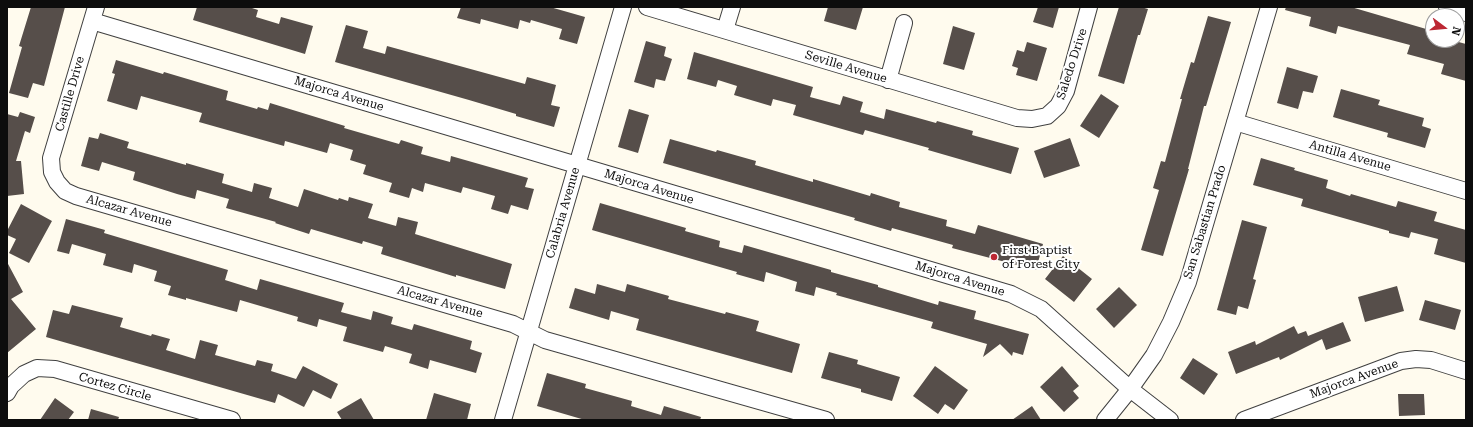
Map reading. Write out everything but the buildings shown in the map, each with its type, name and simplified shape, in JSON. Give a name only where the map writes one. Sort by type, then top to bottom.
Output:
[{"type":"street","name":"Calabria Avenue","points":[[503,420],[623,7]]},
{"type":"street","name":"Seville Avenue","points":[[647,7],[1017,118],[1032,119],[1047,116]]},
{"type":"street","points":[[725,30],[732,7]]},
{"type":"street","name":"Saledo Drive","points":[[1047,116],[1058,106],[1066,91],[1089,7]]},
{"type":"street","name":"San Sabastian Prado","points":[[1105,420],[1130,389],[1154,354],[1171,322],[1188,282],[1269,7]]},
{"type":"street","points":[[1447,7],[1466,13]]},
{"type":"street","name":"Majorca Avenue","points":[[94,14],[577,165],[1011,294],[1041,309],[1130,389],[1170,420]]},
{"type":"street","name":"Castille Drive","points":[[57,182],[52,172],[51,158],[94,14]]},
{"type":"street","points":[[888,80],[904,24]]},
{"type":"street","name":"Antilla Avenue","points":[[1235,122],[1466,191]]},
{"type":"street","name":"Alcazar Avenue","points":[[57,182],[65,191],[76,196],[506,321],[545,340],[826,420]]},
{"type":"street","name":"Majorca Avenue","points":[[1244,420],[1401,361],[1416,359],[1431,360],[1466,371]]},
{"type":"street","name":"Cortez Circle","points":[[7,393],[11,386],[24,374],[38,368],[55,369],[232,420]]},
{"type":"place","name":"First Baptist of Forest City","points":[[994,257]]}]
